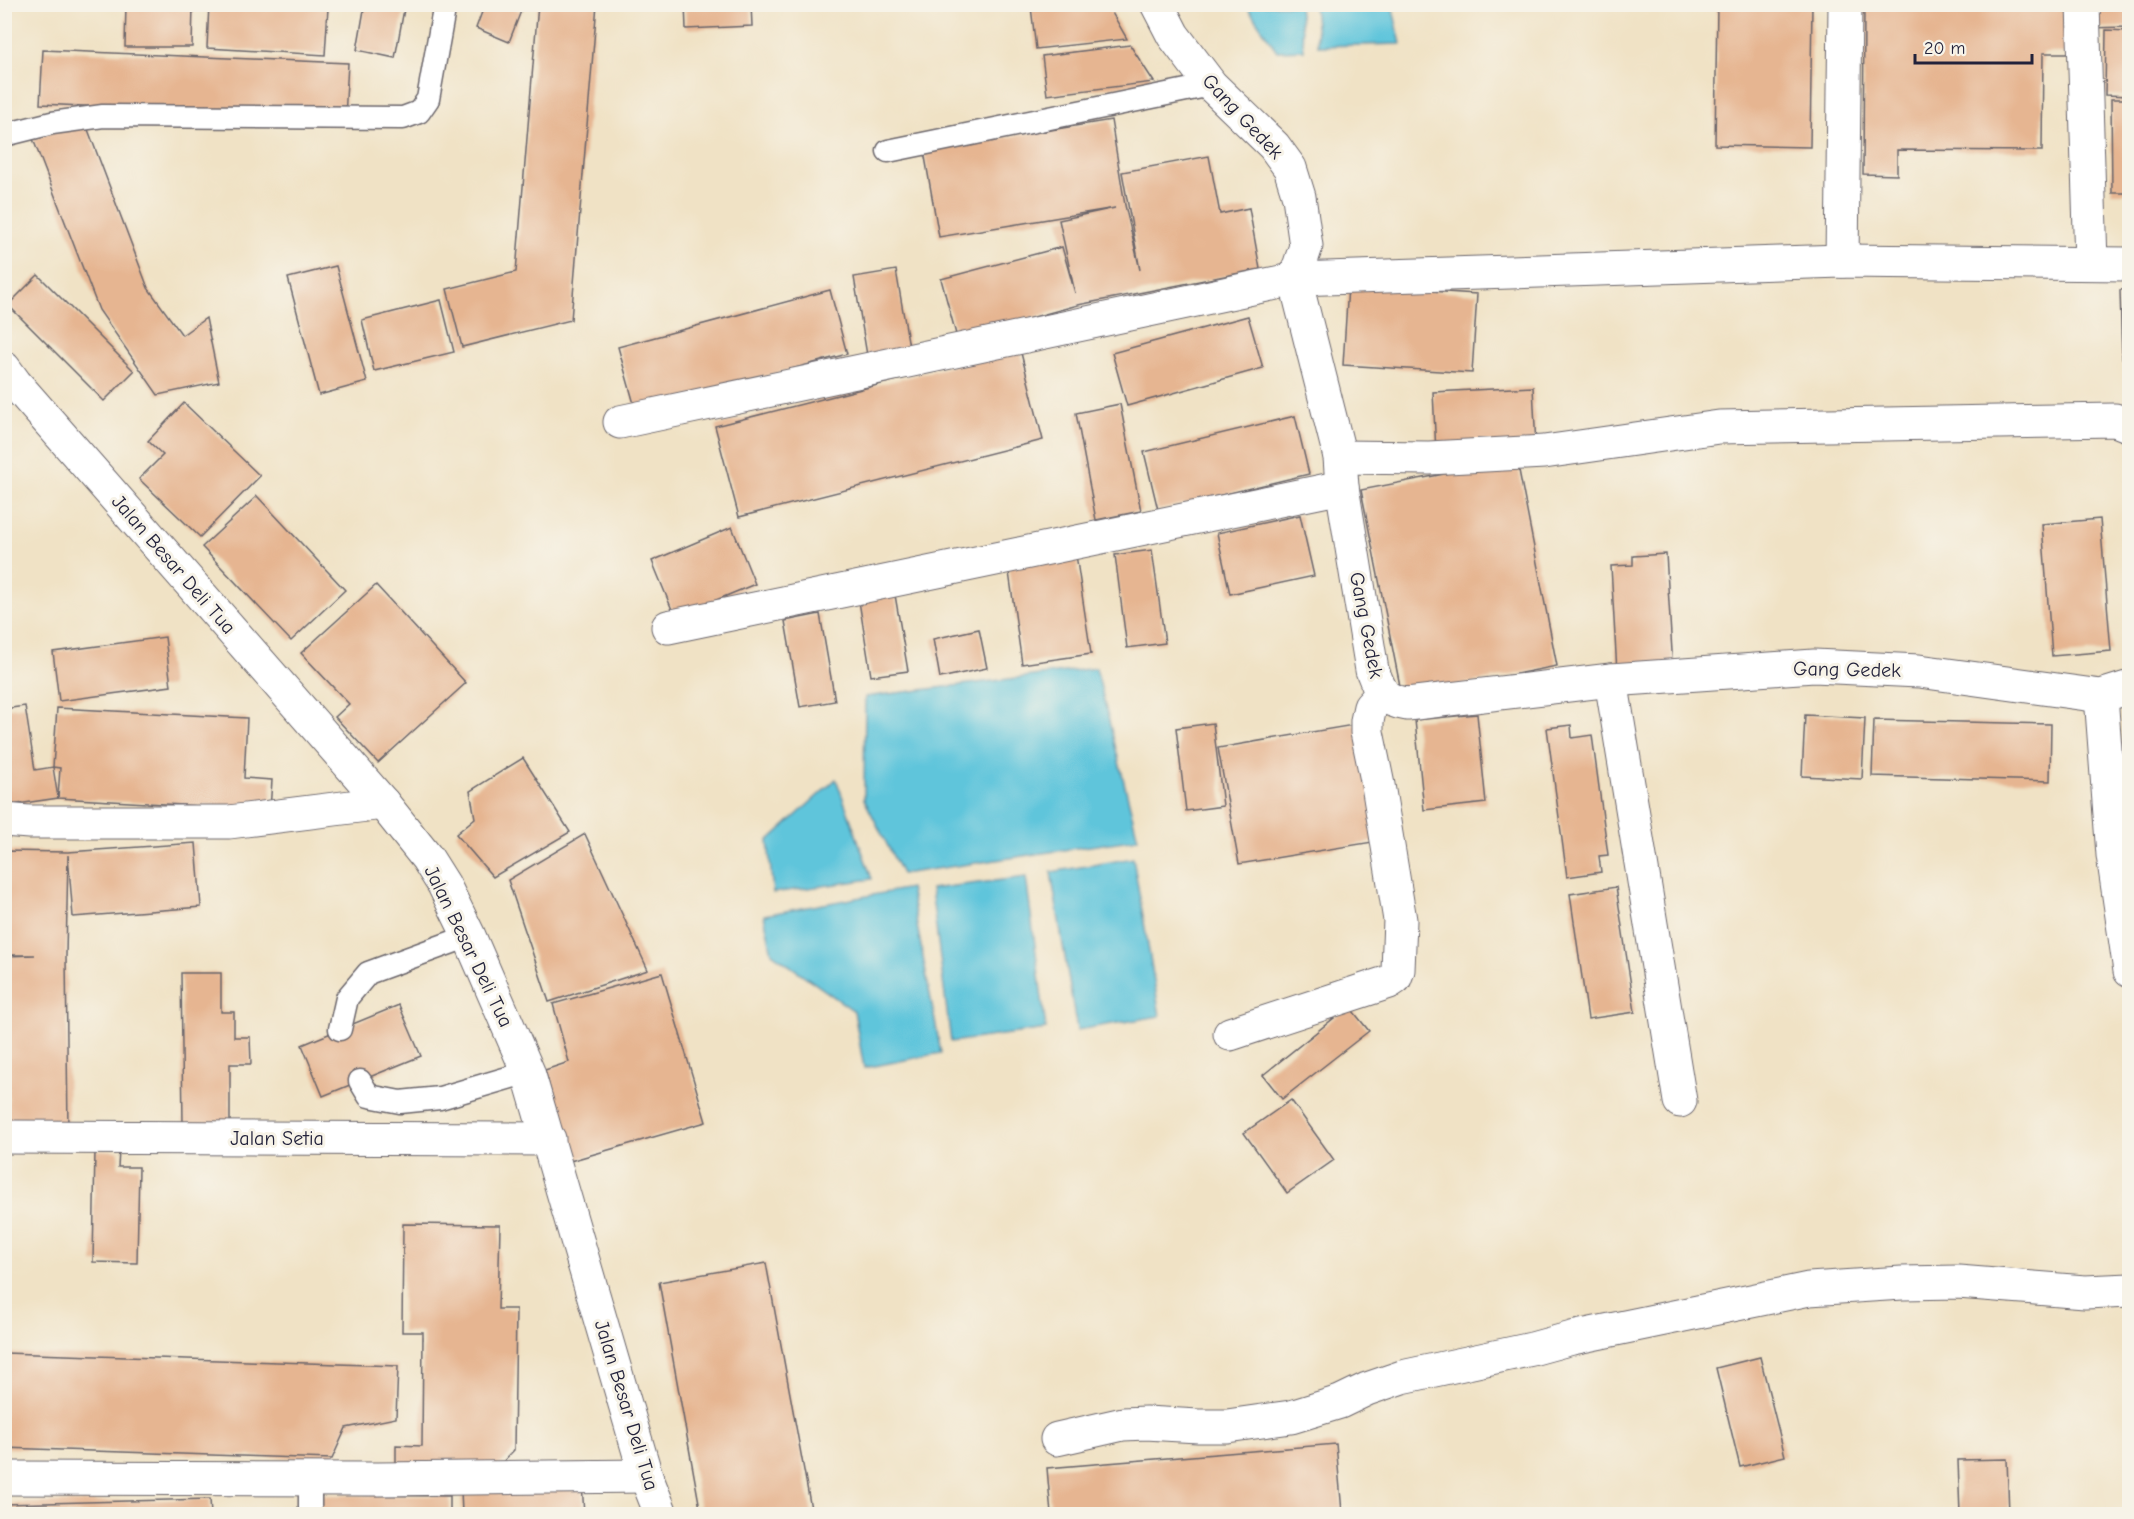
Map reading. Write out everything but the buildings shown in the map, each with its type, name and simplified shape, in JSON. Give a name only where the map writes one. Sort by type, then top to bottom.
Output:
[{"type":"street","name":"Gang Gedek","points":[[1157,4],[1173,35],[1210,85],[1274,146],[1290,168],[1299,197],[1306,246],[1295,279],[1341,472],[1372,670],[1382,694],[1393,702],[1407,704],[1611,680],[1814,666],[1919,671],[2115,692]]},
{"type":"street","points":[[1842,261],[1845,4]]},
{"type":"street","points":[[2083,4],[2091,263]]},
{"type":"street","points":[[620,422],[1295,279],[1842,261],[2130,264]]},
{"type":"street","name":"Jalan Besar Deli Tua","points":[[8,379],[383,803],[444,885],[469,936],[528,1072],[646,1476],[661,1515]]},
{"type":"street","points":[[668,627],[1341,472],[1429,458],[1544,452],[1719,427],[2115,420],[2130,426]]},
{"type":"street","points":[[1611,680],[1680,1101]]},
{"type":"street","points":[[2115,692],[2113,855],[2130,971]]},
{"type":"street","points":[[1230,1034],[1389,982],[1395,978],[1398,970],[1400,920],[1367,732],[1370,707],[1382,694]]},
{"type":"street","points":[[4,820],[229,822],[383,803]]},
{"type":"street","name":"Jalan Setia","points":[[4,1137],[549,1139]]},
{"type":"street","points":[[1057,1439],[1123,1424],[1227,1426],[1291,1417],[1340,1402],[1367,1389],[1402,1377],[1595,1333],[1809,1289],[1958,1282],[2085,1292],[2130,1290]]},
{"type":"street","points":[[4,1478],[310,1479],[646,1476]]},
{"type":"lane","points":[[4,135],[52,123],[103,116],[403,118],[419,112],[428,99],[445,4]]},
{"type":"lane","points":[[888,151],[1210,85]]},
{"type":"lane","points":[[340,1029],[347,998],[368,973],[469,936]]},
{"type":"lane","points":[[360,1081],[369,1096],[400,1102],[440,1098],[528,1072]]},
{"type":"lane","points":[[310,1479],[310,1515]]},
{"type":"water","points":[[1246,5],[1299,5],[1304,50],[1277,51]]},
{"type":"water","points":[[1314,5],[1392,5],[1401,44],[1318,46]]},
{"type":"water","points":[[1096,668],[1138,839],[902,874],[864,799],[865,697]]},
{"type":"water","points":[[836,779],[872,879],[773,893],[768,841]]},
{"type":"water","points":[[1133,858],[1160,1016],[1077,1030],[1051,872]]},
{"type":"water","points":[[1026,877],[1046,1029],[951,1042],[931,889]]},
{"type":"water","points":[[910,888],[941,1053],[864,1068],[854,1011],[772,953],[764,915]]}]
